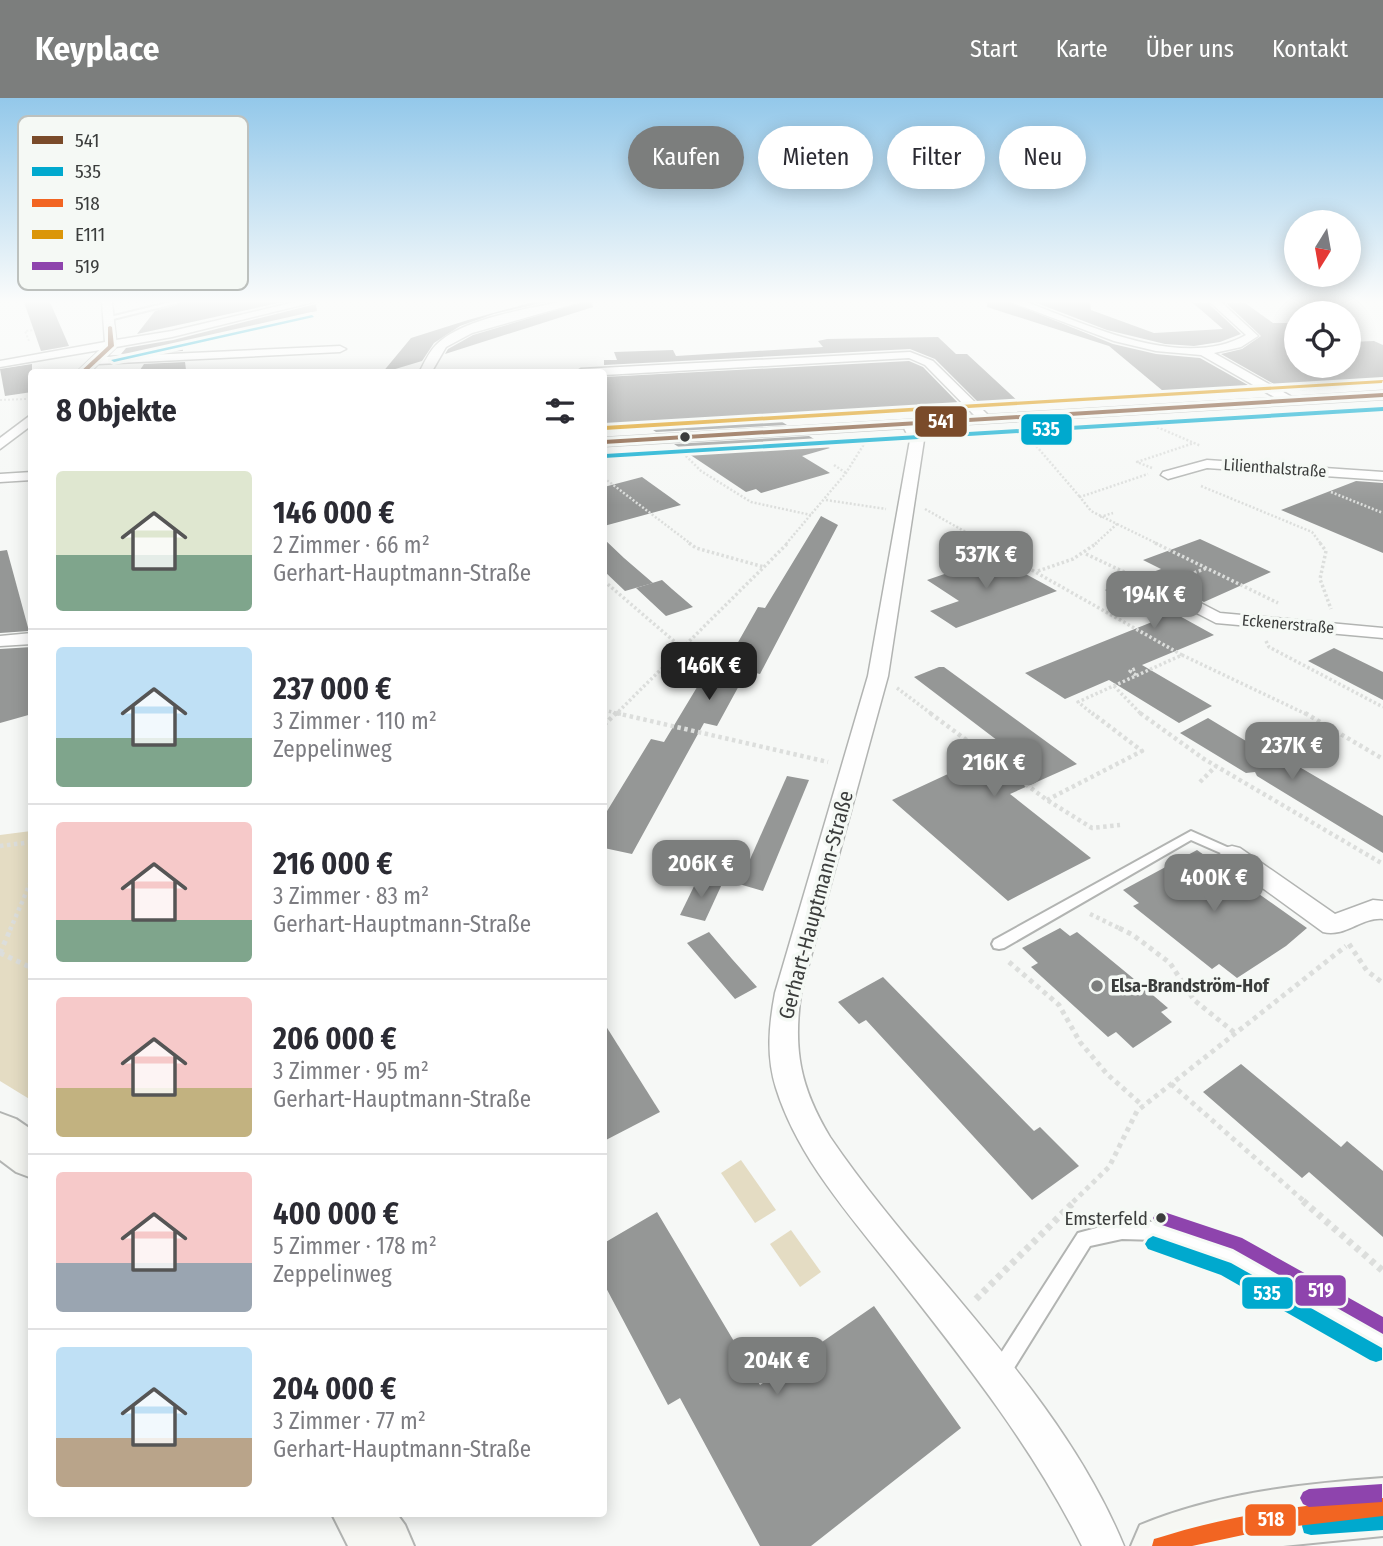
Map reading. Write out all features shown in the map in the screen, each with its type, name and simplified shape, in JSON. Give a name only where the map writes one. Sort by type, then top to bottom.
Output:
[{"type":"main road","points":[[0,1133],[28,1154]]},
{"type":"main road","points":[[1161,1546],[1192,1535],[1310,1512],[1383,1507]]},
{"type":"main road","points":[[363,1517],[384,1546]]},
{"type":"street","points":[[607,372],[644,370]]},
{"type":"street","points":[[936,370],[985,419]]},
{"type":"street","points":[[1235,370],[1289,400]]},
{"type":"street","points":[[607,442],[1383,395]]},
{"type":"street","points":[[0,445],[28,421]]},
{"type":"street","name":"Gerhart-Hauptmann-Straße","points":[[908,424],[917,440],[876,683],[788,993],[782,1035],[786,1079],[792,1097],[815,1141],[998,1376],[1068,1477],[1104,1546]]},
{"type":"street","name":"Lilienthalstraße","points":[[1168,475],[1208,464],[1383,476]]},
{"type":"street","points":[[0,478],[28,476]]},
{"type":"street","name":"Eckenerstraße","points":[[1158,586],[1216,618],[1383,632]]},
{"type":"street","points":[[0,640],[28,638]]},
{"type":"street","points":[[1232,854],[1332,925],[1373,909],[1383,910]]},
{"type":"lane","points":[[999,944],[1191,835],[1232,854]]},
{"type":"lane","points":[[998,1376],[1084,1239],[1122,1230],[1157,1230],[1231,1256],[1383,1342]]},
{"type":"path","points":[[0,400],[28,399]]},
{"type":"path","points":[[1153,426],[1206,448],[1192,452],[1208,464]]},
{"type":"path","points":[[1021,428],[1091,511],[1100,517],[1334,628]]},
{"type":"path","points":[[607,720],[764,567],[846,473],[869,437]]},
{"type":"path","points":[[681,449],[688,460],[701,471],[744,498],[762,505],[811,515]]},
{"type":"path","points":[[834,465],[846,473]]},
{"type":"path","points":[[1080,497],[1158,471],[1312,532],[1326,551],[1320,579],[1334,628]]},
{"type":"path","points":[[1308,471],[1319,487],[1383,513]]},
{"type":"path","points":[[607,480],[696,548],[764,567]]},
{"type":"path","points":[[825,499],[930,510],[1182,655],[1299,709],[1383,759]]},
{"type":"path","points":[[1100,517],[1113,513]]},
{"type":"path","points":[[1037,571],[1058,566],[1086,554],[1117,524]]},
{"type":"path","points":[[1086,554],[1158,586]]},
{"type":"path","points":[[607,584],[682,649]]},
{"type":"path","points":[[1257,622],[1269,647],[1383,707]]},
{"type":"path","points":[[1047,800],[1142,751],[1078,702],[1182,655]]},
{"type":"path","points":[[1136,676],[1130,671],[1137,668]]},
{"type":"path","points":[[876,683],[899,688],[1047,800],[1092,828],[1120,825]]},
{"type":"path","points":[[1114,686],[1148,720],[1216,766],[1326,827],[1383,864]]},
{"type":"path","points":[[607,711],[853,768]]},
{"type":"path","points":[[1200,782],[1216,766]]},
{"type":"path","points":[[0,846],[28,842]]},
{"type":"path","points":[[28,888],[0,953],[28,966]]},
{"type":"path","points":[[1072,902],[1170,963],[1194,1000],[1235,1032]]},
{"type":"path","points":[[1332,925],[1367,971],[1383,983]]},
{"type":"path","points":[[999,944],[1003,957],[1059,1005],[1080,1042],[1107,1074],[1143,1106]]},
{"type":"path","points":[[953,1321],[1109,1167],[1137,1111],[1349,944]]},
{"type":"path","points":[[1171,1084],[1383,1271]]},
{"type":"shaded area","points":[[28,832],[28,1098],[0,1081],[0,835]]},
{"type":"shaded area","points":[[741,1160],[776,1210],[755,1223],[721,1173]]},
{"type":"shaded area","points":[[791,1230],[821,1272],[800,1287],[770,1244]]},
{"type":"building","points":[[0,370],[28,370],[28,393],[5,396]]},
{"type":"building","points":[[746,370],[926,370],[964,409],[779,420],[787,425],[656,432],[650,428],[607,431],[607,377]]},
{"type":"building","points":[[946,370],[984,370],[1023,406],[984,408]]},
{"type":"building","points":[[1137,370],[1221,370],[1255,389],[1169,396]]},
{"type":"building","points":[[1248,370],[1284,370],[1284,378],[1361,378],[1361,370],[1383,370],[1383,385],[1292,391],[1281,388]]},
{"type":"building","points":[[809,436],[830,448],[802,456],[830,473],[761,493],[756,489],[746,492],[674,444]]},
{"type":"building","points":[[642,477],[681,505],[607,525],[607,486]]},
{"type":"building","points":[[1356,481],[1383,483],[1383,553],[1281,510]]},
{"type":"building","points":[[821,516],[838,525],[760,674],[747,671],[717,726],[704,723],[632,854],[607,849],[607,811],[651,739],[664,742],[711,664],[724,667],[758,607],[765,608]]},
{"type":"building","points":[[1200,539],[1271,572],[1204,602],[1159,579],[1152,579],[1148,585],[1151,592],[1186,610],[1176,614],[1214,635],[1142,665],[1212,706],[1179,723],[1109,680],[1065,699],[1025,673],[1157,620],[1105,590],[1161,569],[1143,560]]},
{"type":"building","points":[[607,542],[653,583],[625,591],[607,574]]},
{"type":"building","points":[[7,550],[28,631],[0,633],[0,551]]},
{"type":"building","points":[[994,557],[1057,591],[956,628],[930,611],[959,601],[927,580]]},
{"type":"building","points":[[662,580],[693,607],[666,616],[636,588]]},
{"type":"building","points":[[28,647],[28,715],[0,723],[0,649]]},
{"type":"building","points":[[1334,648],[1383,672],[1383,700],[1308,661]]},
{"type":"building","points":[[944,667],[1077,764],[1010,794],[1091,858],[1008,901],[892,800],[1006,747],[914,677]]},
{"type":"building","points":[[1208,718],[1274,758],[1279,755],[1383,816],[1383,853],[1257,776],[1255,772],[1246,773],[1180,733]]},
{"type":"building","points":[[787,776],[809,780],[763,891],[739,884]]},
{"type":"building","points":[[1197,850],[1307,928],[1286,946],[1237,978],[1219,964],[1212,969],[1133,906],[1139,903],[1123,890]]},
{"type":"building","points":[[698,878],[722,884],[705,921],[680,915]]},
{"type":"building","name":"Elsa-Brandström-Hof","points":[[1060,928],[1070,936],[1077,932],[1134,979],[1168,1008],[1161,1012],[1172,1022],[1133,1048],[1116,1032],[1108,1037],[1031,967],[1038,963],[1022,948]]},
{"type":"building","points":[[709,932],[757,987],[735,999],[687,943]]},
{"type":"building","points":[[883,977],[1034,1131],[1040,1127],[1079,1166],[1032,1200],[866,1020],[859,1024],[838,1002]]},
{"type":"building","points":[[607,1028],[660,1112],[607,1139]]},
{"type":"building","points":[[1241,1064],[1341,1147],[1347,1141],[1383,1171],[1383,1237],[1309,1172],[1302,1178],[1203,1092]]},
{"type":"building","points":[[657,1212],[760,1385],[874,1306],[961,1428],[811,1546],[760,1546],[680,1398],[668,1405],[607,1290],[607,1241]]},
{"type":"transit line","name":"E111","points":[[607,428],[1382,381]]},
{"type":"transit line","name":"541","points":[[607,442],[1383,395]]},
{"type":"transit line","name":"535","points":[[607,456],[1383,409]]},
{"type":"transit line","name":"519","points":[[1161,1218],[1237,1243],[1383,1326]]},
{"type":"transit line","name":"535","points":[[1153,1244],[1225,1269],[1376,1354]]},
{"type":"transit line","name":"519","points":[[1309,1498],[1382,1493]]},
{"type":"transit line","name":"518","points":[[1161,1546],[1215,1531],[1271,1520],[1383,1507]]},
{"type":"transit line","name":"535","points":[[1311,1526],[1383,1521]]},
{"type":"place","name":"Elsa-Brandström-Hof","points":[[1097,986]]},
{"type":"place","name":"Emsterfeld","points":[[1161,1218]]}]
